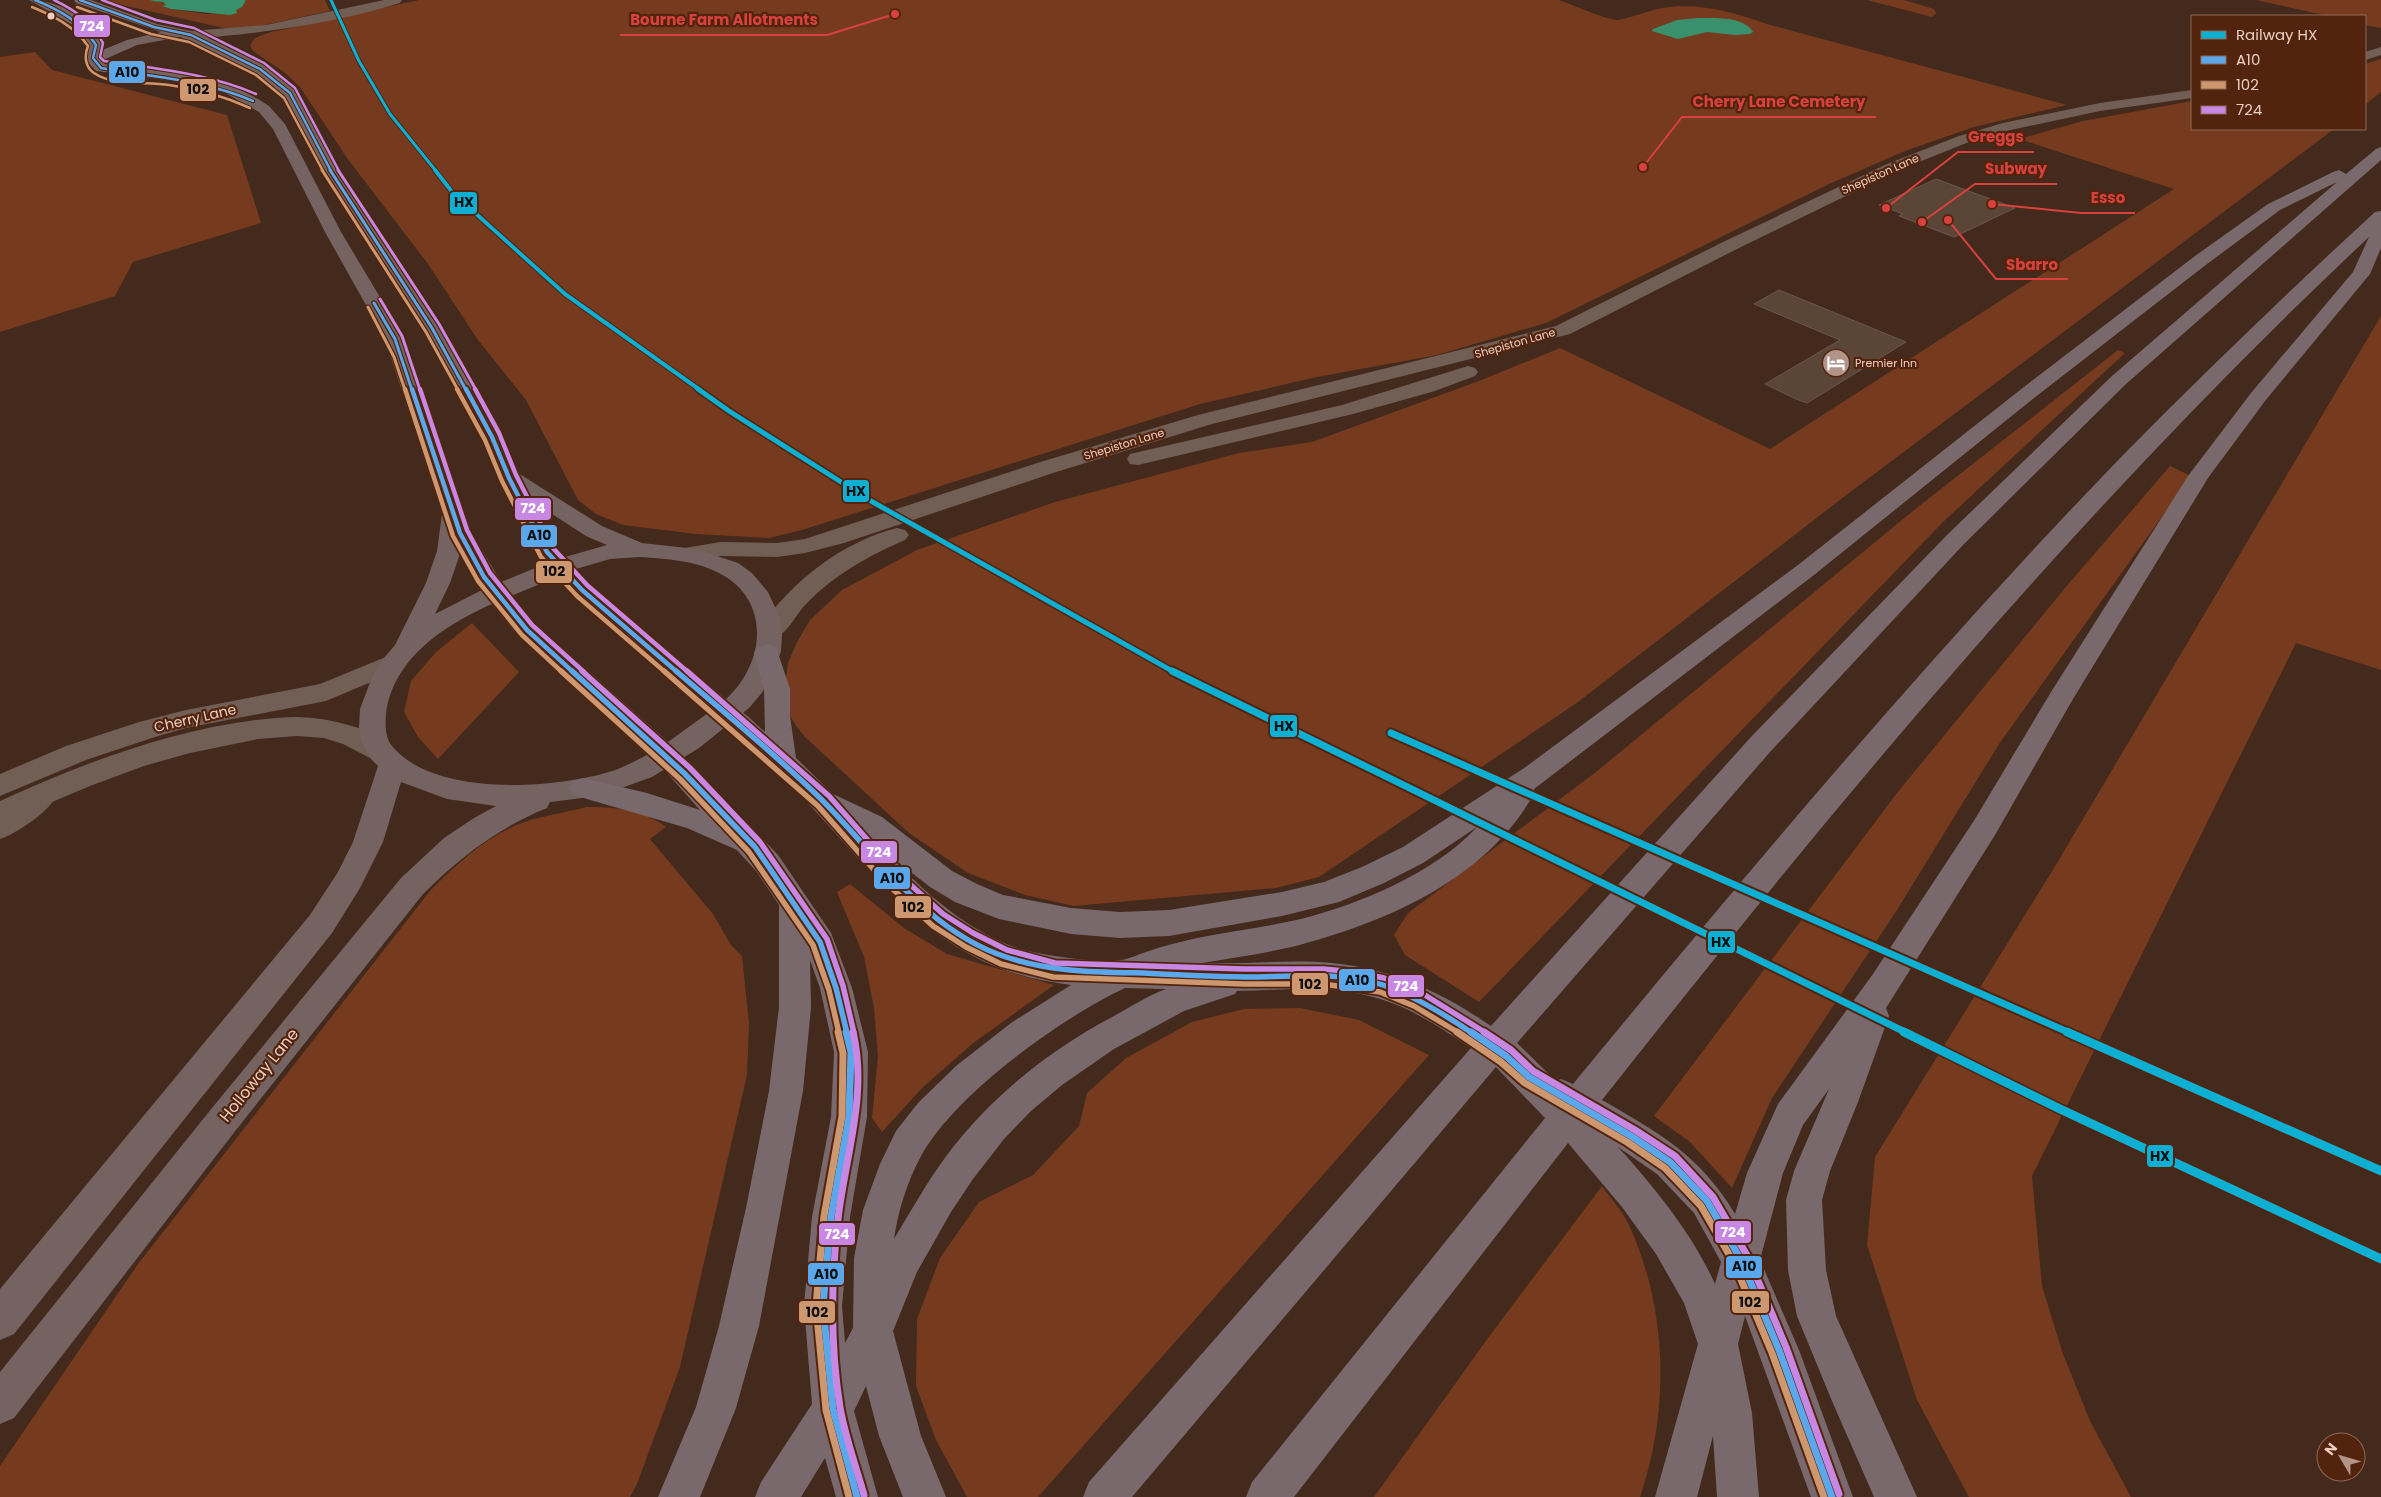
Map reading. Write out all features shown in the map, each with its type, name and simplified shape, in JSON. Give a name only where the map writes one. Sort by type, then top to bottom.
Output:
[{"type":"highway","points":[[824,801],[872,826],[941,879],[966,893],[999,907],[1071,921],[1120,925],[1169,923],[1282,904],[1328,893],[1373,875],[1413,855],[1536,773],[1806,570],[2041,383],[2274,207],[2378,155]]},
{"type":"highway","points":[[1104,1497],[1432,1116],[1760,745],[1956,540],[2119,380],[2378,155]]},
{"type":"highway","points":[[1267,1497],[1630,1038],[1854,767],[2026,569],[2184,403],[2300,290],[2381,216]]},
{"type":"highway","points":[[1676,1497],[1766,1173],[1790,1115],[1884,984],[1985,827],[2066,689],[2167,524],[2199,476],[2258,397],[2320,320],[2362,274],[2381,228]]},
{"type":"highway","points":[[769,642],[777,689],[777,716],[783,763]]},
{"type":"highway","points":[[726,713],[824,801],[900,886],[938,920],[969,940],[1004,957],[1054,970],[1244,977],[1323,976],[1354,979],[1382,985],[1417,999],[1506,1056],[1529,1077],[1608,1161],[1668,1241],[1698,1291],[1718,1342],[1732,1414],[1738,1497]]},
{"type":"highway","points":[[666,756],[755,847],[820,942],[836,988],[850,1052],[849,1118],[831,1217],[823,1306],[826,1350],[834,1409],[858,1497]]},
{"type":"highway","points":[[925,1497],[910,1467],[889,1401],[873,1331],[873,1264],[880,1214],[892,1179],[909,1143],[941,1101],[984,1063],[1049,1016],[1122,974],[1166,959],[1315,927],[1388,901],[1419,885],[1480,843],[1536,773]]},
{"type":"highway","points":[[570,790],[646,804],[697,820],[755,847]]},
{"type":"highway","points":[[679,1497],[716,1408],[739,1326],[764,1208],[786,1091],[795,1007],[794,902]]},
{"type":"highway","points":[[776,1497],[834,1409],[873,1331],[904,1260],[938,1200],[992,1128],[1019,1100],[1050,1074],[1118,1030],[1174,1000],[1244,977]]},
{"type":"highway","points":[[1884,984],[1841,1102],[1812,1171],[1804,1200],[1807,1270],[1817,1316],[1846,1388],[1896,1497]]},
{"type":"highway","points":[[1529,1077],[1631,1136],[1670,1162],[1707,1201],[1742,1260],[1780,1350],[1832,1497]]},
{"type":"main road","points":[[35,0],[75,19],[89,32],[96,45],[92,55],[93,60],[101,68],[201,80],[230,90],[264,109],[280,127],[334,232],[395,339],[452,511],[460,533],[472,555],[496,593],[527,630],[666,756]]},
{"type":"main road","points":[[80,0],[154,26],[191,34],[260,69],[290,93],[331,172],[432,328],[492,437],[509,478],[542,543],[560,567],[582,590],[726,713]]},
{"type":"main road","points":[[93,60],[119,46],[134,41],[161,36],[191,34]]},
{"type":"main road","points":[[134,72],[178,64],[220,48]]},
{"type":"main road","points":[[509,478],[594,531],[640,550]]},
{"type":"main road","points":[[398,657],[456,613],[496,593],[560,567],[608,552],[640,550],[686,554],[715,561],[744,578],[758,594],[768,619],[769,642],[760,675],[726,713],[704,732],[640,770],[611,782],[570,790],[488,797],[462,794],[418,779],[387,757],[375,740],[372,717],[379,688],[398,657],[444,571],[453,533],[452,511]]},
{"type":"main road","points":[[0,1320],[315,931],[349,880],[368,842],[387,757]]},
{"type":"main road","name":"Holloway Lane","points":[[0,1404],[224,1119],[412,886],[444,853],[463,838],[518,807],[570,790]]},
{"type":"street","points":[[191,34],[266,29],[388,2],[412,0]]},
{"type":"street","points":[[220,48],[266,29]]},
{"type":"street","points":[[2366,56],[2381,51]]},
{"type":"street","name":"Shepiston Lane","points":[[769,642],[787,608],[823,574],[873,544],[912,528],[1059,481],[1176,449],[1322,416],[1407,393],[1544,343],[1563,330],[1877,175],[1955,143],[2003,127],[2100,108],[2191,94]]},
{"type":"street","name":"Shepiston Lane","points":[[686,554],[721,549],[778,550],[805,546],[836,538],[1045,468],[1205,420],[1498,349],[1563,330]]},
{"type":"street","name":"Cherry Lane","points":[[0,786],[76,754],[149,729],[186,719],[326,692],[398,657]]},
{"type":"street","name":"Cherry Lane","points":[[0,813],[57,786],[118,764],[170,748],[280,726],[336,731],[387,757]]},
{"type":"street","points":[[0,828],[57,786]]},
{"type":"street","points":[[0,1291],[171,1111]]},
{"type":"shaded area","points":[[100,0],[154,0],[152,1],[163,2],[171,9],[207,14],[236,10],[246,0],[325,0],[330,11],[250,28],[228,29]]},
{"type":"shaded area","points":[[246,0],[242,7],[236,10],[237,13],[230,15],[171,9],[162,6],[166,5],[163,2],[150,1]]},
{"type":"shaded area","points":[[419,0],[1559,0],[1617,20],[1662,8],[1689,6],[1728,12],[2067,105],[1974,127],[1905,151],[1829,184],[1546,323],[1437,355],[1317,377],[1200,404],[802,530],[769,538],[696,534],[623,525],[596,514],[578,500],[526,400],[478,340],[428,264],[347,158],[300,87],[284,72],[253,51],[250,45],[255,38],[271,32]]},
{"type":"shaded area","points":[[1867,0],[1904,0],[1934,9],[1936,13],[1932,17]]},
{"type":"shaded area","points":[[2256,0],[2381,0],[2381,28],[2366,25],[2366,15],[2324,15]]},
{"type":"shaded area","points":[[1720,18],[1736,21],[1743,23],[1753,32],[1735,35],[1707,32],[1678,39],[1652,31],[1677,20]]},
{"type":"shaded area","points":[[35,52],[52,70],[227,115],[261,223],[133,262],[115,296],[0,332],[0,57]]},
{"type":"shaded area","points":[[2381,59],[2381,92],[2366,104],[2366,64]]},
{"type":"shaded area","points":[[2191,101],[2191,130],[2333,130],[1849,493],[1578,702],[1319,877],[1276,888],[1074,906],[1025,895],[968,873],[909,833],[805,737],[789,714],[785,687],[788,663],[797,642],[810,620],[842,590],[917,550],[1055,502],[1239,453],[1312,442],[1479,381],[1560,348],[1770,449],[2174,189],[2019,139],[2083,121]]},
{"type":"shaded area","points":[[2381,316],[2381,670],[2296,643],[2032,1176],[2042,1286],[2063,1354],[2090,1421],[2131,1497],[1969,1497],[1917,1400],[1867,1245],[1875,1157],[2054,868]]},
{"type":"shaded area","points":[[2118,350],[2125,353],[1943,522],[1479,1002],[1405,955],[1394,935],[1408,913],[1596,772],[1914,510]]},
{"type":"shaded area","points":[[2170,466],[2191,476],[1999,744],[1897,910],[1772,1098],[1732,1188],[1690,1142],[1654,1116],[1897,793],[2065,588]]},
{"type":"shaded area","points":[[472,623],[519,672],[438,759],[418,737],[404,712],[411,681],[436,652]]},
{"type":"shaded area","points":[[586,807],[628,810],[647,816],[666,827],[650,839],[713,914],[731,945],[742,956],[749,1023],[747,1075],[680,1367],[637,1484],[630,1497],[0,1497],[0,1466],[138,1264],[430,891],[471,853],[506,830],[535,819]]},
{"type":"shaded area","points":[[850,884],[904,928],[947,954],[1054,985],[972,1044],[922,1088],[882,1132],[872,1118],[878,1057],[874,1008],[864,957],[837,892]]},
{"type":"shaded area","points":[[1300,1008],[1359,1020],[1429,1055],[1038,1497],[967,1497],[936,1440],[916,1386],[917,1319],[940,1258],[979,1202],[1033,1175],[1079,1126],[1087,1093],[1126,1058],[1192,1022],[1244,1009]]},
{"type":"shaded area","points":[[1602,1186],[1628,1223],[1651,1289],[1657,1324],[1660,1394],[1650,1463],[1640,1497],[1374,1497],[1488,1338]]},
{"type":"building","points":[[1936,179],[2015,208],[1954,237],[1899,216],[1903,214],[1879,205]]},
{"type":"building","name":"Premier Inn","points":[[1779,290],[1906,342],[1807,403],[1796,399],[1765,384],[1840,340],[1754,304]]},
{"type":"rail line","name":"HX","points":[[331,0],[359,61],[390,114],[453,193],[565,294],[729,411],[871,501],[1152,661],[2060,1109],[2381,1259]]},
{"type":"rail line","name":"HX","points":[[1391,733],[2381,1171]]},
{"type":"transit line","name":"A10","points":[[35,0],[62,12],[84,29],[96,45],[93,58],[95,63],[101,68],[197,82],[253,101]]},
{"type":"transit line","name":"724","points":[[54,0],[76,12],[94,29],[103,43],[100,57],[104,61],[200,75],[256,94]]},
{"type":"transit line","name":"A10","points":[[80,0],[154,27],[191,35],[260,69],[290,93],[331,172],[432,328],[492,437],[509,478],[547,552],[582,590],[783,763],[823,801],[889,875],[938,920],[969,940],[1004,957],[1054,970],[1244,977],[1323,976],[1354,979],[1382,985],[1417,999],[1451,1019],[1506,1056],[1529,1077],[1631,1136],[1670,1162],[1707,1201],[1741,1260],[1779,1350],[1832,1497]]},
{"type":"transit line","name":"724","points":[[102,0],[156,20],[194,28],[264,63],[295,88],[337,168],[439,324],[499,433],[516,475],[553,548],[587,585],[788,758],[829,796],[894,870],[943,914],[973,933],[1007,950],[1055,963],[1244,969],[1324,969],[1355,972],[1384,978],[1420,992],[1455,1013],[1511,1050],[1533,1071],[1635,1130],[1675,1156],[1713,1197],[1748,1257],[1786,1347],[1839,1494]]},
{"type":"transit line","name":"102","points":[[32,7],[63,22],[77,32],[88,46],[86,62],[97,75],[119,81],[158,83],[194,89],[228,98],[250,108]]},
{"type":"transit line","name":"102","points":[[77,7],[151,34],[189,42],[256,75],[284,98],[325,176],[426,332],[485,440],[502,481],[541,557],[577,596],[778,769],[818,806],[884,881],[933,926],[966,947],[1001,964],[1053,977],[1244,984],[1323,984],[1380,992],[1414,1006],[1447,1025],[1501,1062],[1525,1083],[1627,1142],[1665,1168],[1701,1206],[1734,1263],[1772,1353],[1824,1497]]},
{"type":"transit line","name":"724","points":[[380,299],[402,336],[467,530],[490,573],[532,625],[690,768],[760,842],[827,939],[843,986],[858,1052],[856,1118],[838,1218],[831,1306],[840,1408],[864,1495]]},
{"type":"transit line","name":"A10","points":[[374,303],[395,339],[460,533],[484,577],[527,630],[685,774],[755,847],[820,942],[836,988],[851,1052],[849,1117],[831,1217],[823,1306],[833,1409],[857,1497]]},
{"type":"transit line","name":"102","points":[[368,307],[394,357],[453,536],[478,581],[522,635],[680,779],[749,852],[813,945],[829,990],[843,1053],[842,1116],[824,1216],[816,1306],[826,1410],[849,1497]]},
{"type":"place","name":"Bourne Farm Allotments","points":[[895,14]]},
{"type":"place","name":"Cherry Lane Cemetery","points":[[1643,167]]},
{"type":"place","name":"Esso","points":[[1992,204]]},
{"type":"place","name":"Greggs","points":[[1886,208]]},
{"type":"place","name":"Sbarro","points":[[1948,220]]},
{"type":"place","name":"Subway","points":[[1922,222]]},
{"type":"place","name":"Premier Inn","points":[[1836,363]]}]
